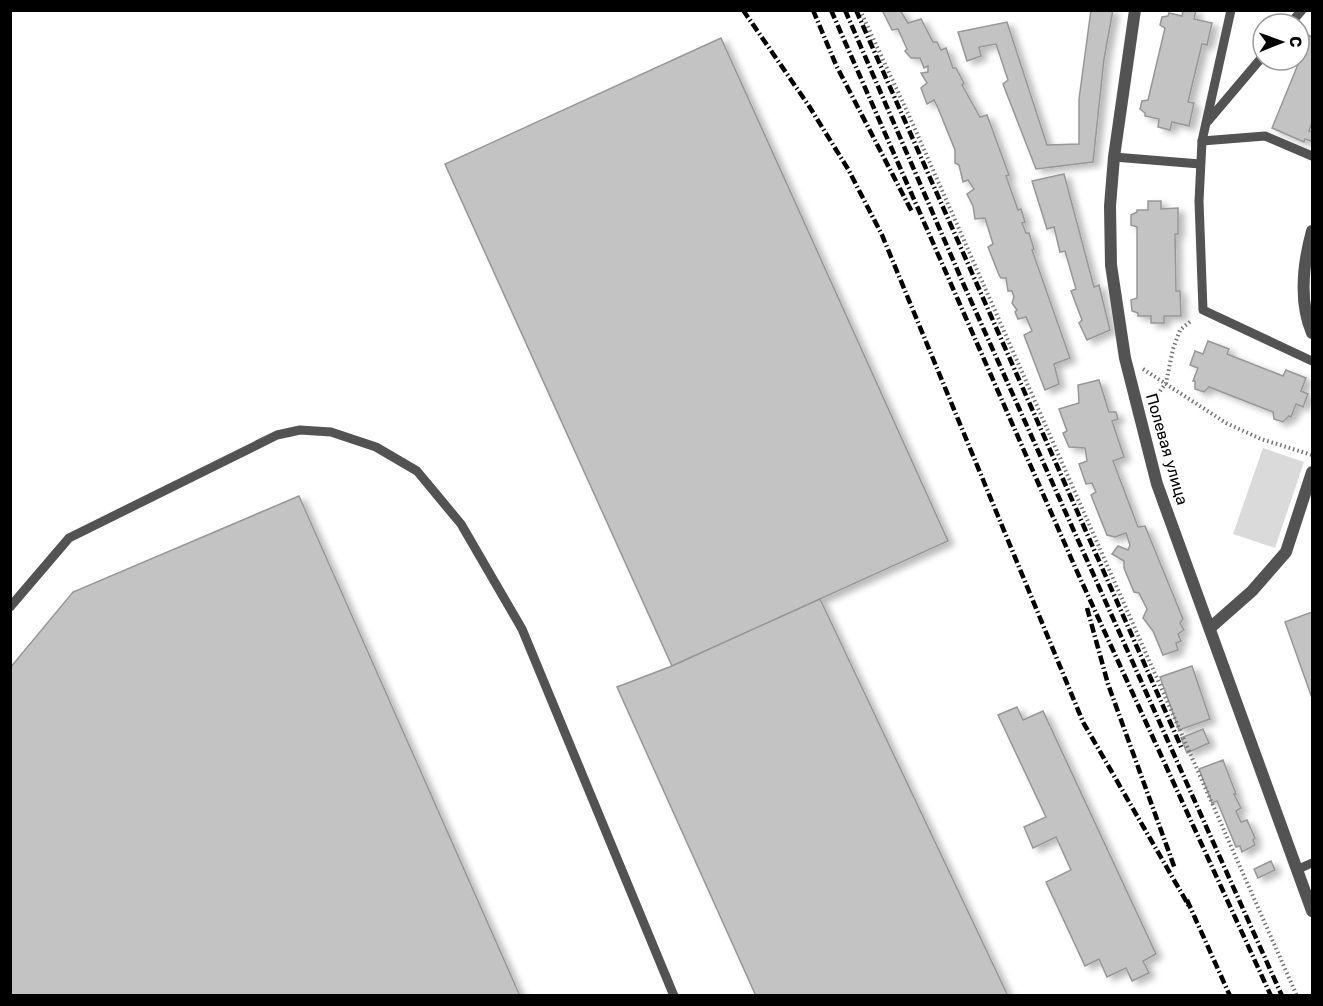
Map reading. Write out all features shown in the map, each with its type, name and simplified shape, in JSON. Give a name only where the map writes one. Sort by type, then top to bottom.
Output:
[{"type":"street","name":"Полевая улица","points":[[1135,10],[1113,157],[1110,206],[1111,265],[1125,358],[1157,484],[1312,911]]},
{"type":"street","points":[[1312,231],[1305,258],[1305,296],[1307,321],[1312,333]]},
{"type":"street","points":[[1210,628],[1252,591],[1286,552],[1312,472]]},
{"type":"lane","points":[[1231,10],[1202,141],[1200,164],[1203,310],[1312,362]]},
{"type":"lane","points":[[1307,10],[1312,12]]},
{"type":"lane","points":[[1206,123],[1251,70]]},
{"type":"lane","points":[[1202,141],[1265,136],[1312,156]]},
{"type":"lane","points":[[1113,157],[1200,164]]},
{"type":"lane","points":[[10,607],[69,538],[277,435],[300,430],[331,432],[376,447],[417,471],[461,524],[522,629],[674,996]]},
{"type":"lane","points":[[1296,870],[1312,863]]},
{"type":"path","points":[[860,10],[1297,996]]},
{"type":"path","points":[[1140,420],[1166,383],[1173,349],[1180,330],[1203,310]]},
{"type":"path","points":[[1125,358],[1226,423],[1261,439],[1312,456]]},
{"type":"shaded area","points":[[1263,448],[1304,462],[1275,548],[1233,534]]},
{"type":"building","points":[[882,10],[900,10],[908,23],[921,19],[933,42],[937,42],[941,50],[946,48],[953,68],[956,68],[964,83],[962,85],[980,117],[987,115],[1070,358],[1054,364],[1059,384],[1045,390],[1024,335],[1032,331],[1026,317],[1018,319],[1015,312],[1017,310],[1012,303],[1014,297],[1012,291],[1008,291],[1006,278],[1001,278],[999,275],[988,247],[993,244],[985,218],[975,219],[973,206],[967,194],[974,189],[968,180],[963,182],[959,165],[955,163],[955,150],[934,100],[927,104],[921,88],[927,83],[921,73],[928,72],[928,66],[924,68],[920,58],[911,58],[905,51],[907,49],[898,29],[892,30]]},
{"type":"building","points":[[1091,10],[1113,10],[1104,59],[1093,162],[1036,169],[1003,84],[1008,80],[996,44],[979,47],[981,56],[967,61],[958,32],[1007,22],[1047,145],[1079,144],[1079,99]]},
{"type":"building","points":[[1183,10],[1196,10],[1194,19],[1212,23],[1207,45],[1202,44],[1188,102],[1194,103],[1189,126],[1172,122],[1170,130],[1158,127],[1159,119],[1145,116],[1140,109],[1142,101],[1148,100],[1165,28],[1160,25],[1162,17],[1168,16],[1169,13],[1182,16]]},
{"type":"building","points":[[1311,36],[1312,122],[1309,131],[1312,132],[1311,141],[1305,139],[1304,142],[1272,128],[1295,72],[1311,72]]},
{"type":"building","points":[[721,38],[948,541],[672,666],[445,164]]},
{"type":"building","points":[[1064,174],[1094,287],[1099,285],[1110,330],[1087,340],[1079,323],[1082,320],[1071,291],[1076,289],[1065,251],[1060,252],[1054,227],[1047,229],[1032,181]]},
{"type":"building","points":[[1148,201],[1161,201],[1161,209],[1178,208],[1178,234],[1175,234],[1176,291],[1180,291],[1181,316],[1164,316],[1164,323],[1151,323],[1151,316],[1138,316],[1138,313],[1132,311],[1131,300],[1137,298],[1137,227],[1131,225],[1131,215],[1137,210],[1148,210]]},
{"type":"building","points":[[1208,341],[1229,349],[1227,354],[1283,376],[1286,370],[1306,378],[1301,391],[1308,394],[1303,407],[1296,404],[1291,417],[1289,416],[1283,422],[1274,419],[1273,412],[1209,387],[1204,392],[1195,389],[1195,381],[1193,381],[1198,368],[1190,365],[1195,351],[1203,354]]},
{"type":"building","points":[[1099,380],[1109,412],[1116,412],[1118,419],[1112,421],[1124,457],[1113,461],[1138,527],[1145,526],[1183,619],[1180,623],[1184,630],[1178,634],[1181,641],[1176,643],[1178,650],[1163,655],[1153,631],[1143,618],[1147,609],[1139,593],[1134,592],[1124,568],[1124,561],[1112,554],[1118,546],[1128,550],[1130,545],[1126,533],[1115,537],[1107,535],[1091,495],[1096,492],[1092,483],[1086,484],[1079,464],[1087,461],[1085,448],[1069,447],[1063,433],[1067,431],[1059,409],[1079,403],[1078,385]]},
{"type":"building","points":[[299,496],[520,996],[10,996],[10,668],[73,592]]},
{"type":"building","points":[[820,599],[1008,996],[756,996],[617,687],[672,666]]},
{"type":"building","points":[[1312,612],[1312,698],[1285,622]]},
{"type":"building","points":[[1192,666],[1210,719],[1179,730],[1160,677]]},
{"type":"building","points":[[1017,707],[1023,720],[1043,711],[1156,954],[1143,961],[1149,973],[1132,981],[1126,968],[1107,977],[1099,959],[1085,966],[1046,882],[1071,870],[1056,837],[1033,848],[1024,827],[1046,817],[998,715]]},
{"type":"building","points":[[1203,729],[1209,743],[1187,753],[1181,738]]},
{"type":"building","points":[[1223,760],[1241,808],[1236,811],[1241,822],[1247,820],[1255,838],[1253,840],[1255,845],[1242,852],[1240,846],[1236,847],[1217,801],[1212,803],[1199,769]]},
{"type":"building","points":[[1271,861],[1275,870],[1258,878],[1254,869]]},
{"type":"railway","points":[[743,10],[809,106],[848,169],[882,235],[1083,722],[1189,906]]},
{"type":"railway","points":[[813,10],[836,65],[912,212]]},
{"type":"railway","points":[[831,10],[1075,567],[1271,996]]},
{"type":"railway","points":[[845,10],[963,283],[1282,996]]},
{"type":"railway","points":[[856,10],[1182,749]]},
{"type":"railway","points":[[1087,608],[1108,684],[1175,869]]},
{"type":"railway","points":[[1187,900],[1230,996]]}]
